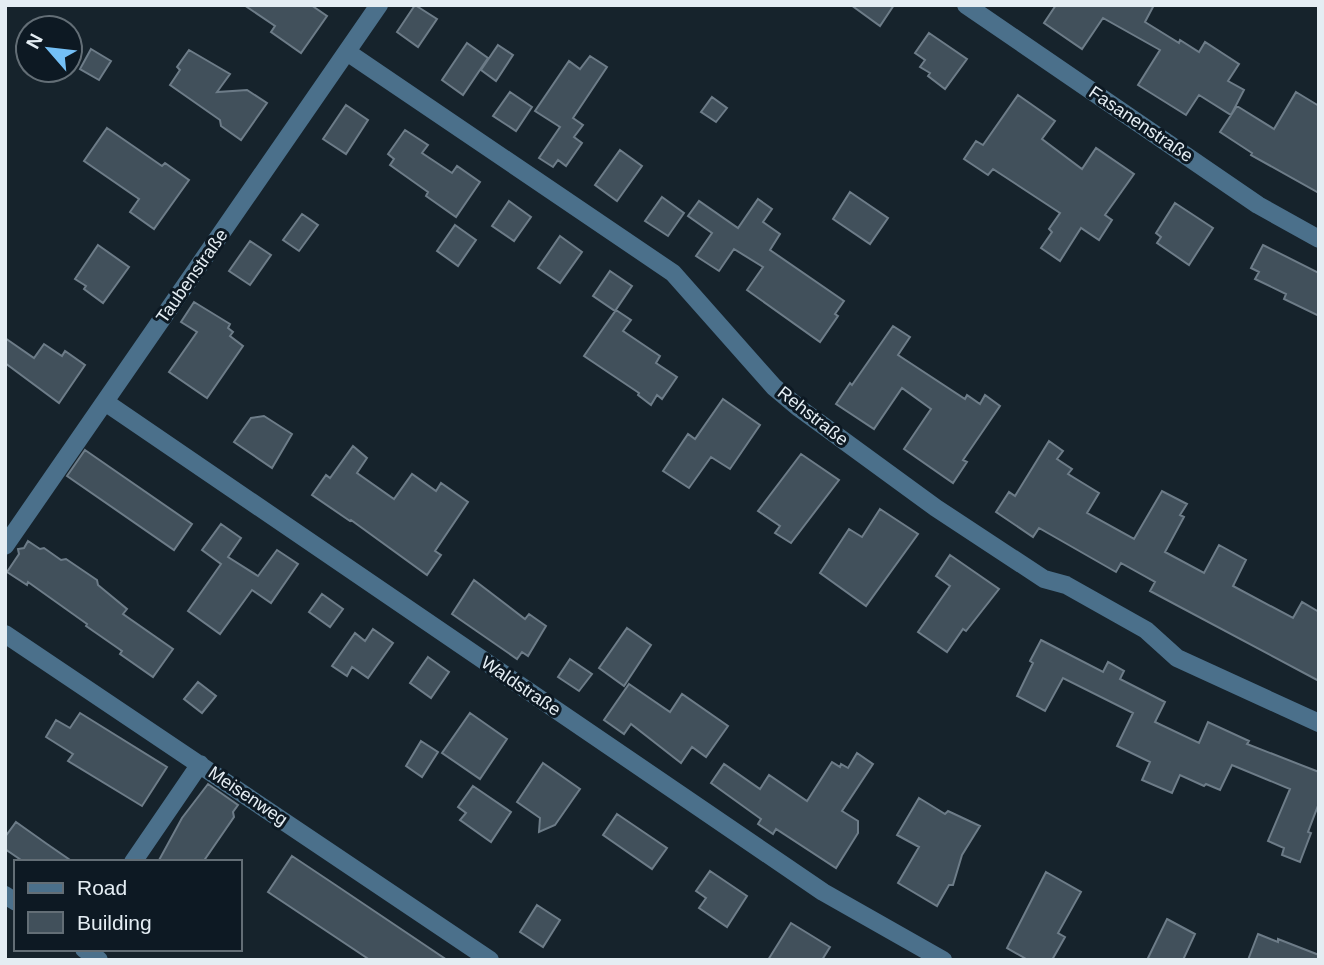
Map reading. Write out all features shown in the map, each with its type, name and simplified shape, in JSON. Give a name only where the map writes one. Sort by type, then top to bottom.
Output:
[{"type":"street","name":"Taubenstraße","points":[[5,547],[379,5]]},
{"type":"street","name":"Fasanenstraße","points":[[966,5],[1258,205],[1319,239]]},
{"type":"street","name":"Rehstraße","points":[[347,52],[673,273],[774,387],[936,508],[1044,579],[1066,585],[1146,630],[1177,658],[1319,723]]},
{"type":"street","name":"Waldstraße","points":[[105,402],[823,892],[943,960]]},
{"type":"street","name":"Meisenweg","points":[[5,634],[490,960]]},
{"type":"street","points":[[134,860],[200,764]]},
{"type":"building","points":[[244,5],[311,5],[327,16],[301,53],[271,32],[275,26]]},
{"type":"building","points":[[415,5],[437,19],[418,47],[397,32]]},
{"type":"building","points":[[851,5],[894,5],[880,26]]},
{"type":"building","points":[[1056,5],[1154,5],[1145,22],[1199,52],[1205,42],[1239,64],[1228,81],[1244,90],[1231,115],[1199,95],[1186,115],[1138,85],[1160,50],[1103,18],[1082,49],[1044,23]]},
{"type":"building","points":[[929,33],[967,59],[945,89],[928,76],[930,73],[920,67],[925,60],[915,53]]},
{"type":"building","points":[[467,43],[488,58],[463,95],[442,80]]},
{"type":"building","points":[[498,45],[513,55],[496,81],[481,70]]},
{"type":"building","points":[[91,49],[111,61],[99,80],[84,71],[84,62]]},
{"type":"building","points":[[189,50],[230,74],[217,92],[247,90],[267,103],[241,140],[221,126],[220,120],[170,85],[180,70],[177,67]]},
{"type":"building","points":[[590,56],[607,67],[573,118],[583,125],[574,137],[582,143],[566,166],[558,160],[553,167],[539,158],[560,127],[535,111],[569,61],[580,69]]},
{"type":"building","points":[[510,92],[532,107],[516,131],[493,116]]},
{"type":"building","points":[[1296,92],[1319,106],[1319,193],[1251,155],[1252,153],[1220,132],[1237,106],[1274,129]]},
{"type":"building","points":[[1018,95],[1055,121],[1042,139],[1082,169],[1096,148],[1134,174],[1105,215],[1112,220],[1099,240],[1081,228],[1060,261],[1041,248],[1060,213],[993,169],[988,175],[964,159],[976,141],[983,145]]},
{"type":"building","points":[[712,97],[727,108],[716,122],[701,112]]},
{"type":"building","points":[[346,105],[368,120],[346,154],[323,139]]},
{"type":"building","points":[[107,128],[162,166],[165,163],[189,180],[154,229],[130,212],[139,199],[84,161]]},
{"type":"building","points":[[405,130],[428,145],[422,153],[452,173],[457,166],[480,182],[456,217],[426,196],[428,192],[390,165],[394,159],[388,154]]},
{"type":"building","points":[[620,150],[642,166],[617,201],[595,185]]},
{"type":"building","points":[[850,192],[888,218],[870,244],[833,219]]},
{"type":"building","points":[[662,197],[684,213],[668,236],[645,221]]},
{"type":"building","points":[[758,199],[772,209],[763,222],[780,234],[770,250],[844,301],[835,314],[838,316],[820,342],[747,290],[763,267],[734,249],[719,271],[696,256],[712,233],[688,216],[699,201],[738,228]]},
{"type":"building","points":[[509,201],[531,217],[514,241],[492,226]]},
{"type":"building","points":[[1175,203],[1213,228],[1189,265],[1157,243],[1161,237],[1156,233]]},
{"type":"building","points":[[302,214],[318,225],[299,251],[283,240]]},
{"type":"building","points":[[455,225],[476,240],[458,266],[437,251]]},
{"type":"building","points":[[560,236],[582,252],[560,283],[538,268]]},
{"type":"building","points":[[250,241],[271,255],[250,285],[229,271]]},
{"type":"building","points":[[98,245],[129,267],[103,303],[75,279]]},
{"type":"building","points":[[1263,245],[1319,273],[1319,316],[1284,299],[1286,294],[1255,279],[1259,272],[1251,268]]},
{"type":"building","points":[[610,271],[632,286],[615,311],[593,296]]},
{"type":"building","points":[[194,302],[230,324],[228,328],[233,332],[230,336],[243,346],[207,398],[169,372],[197,332],[181,322]]},
{"type":"building","points":[[616,310],[631,320],[623,331],[660,356],[656,363],[677,377],[662,399],[657,395],[651,405],[638,395],[639,393],[584,356]]},
{"type":"building","points":[[893,326],[910,337],[898,355],[965,399],[967,395],[980,404],[985,395],[1000,406],[963,460],[967,462],[953,483],[904,449],[931,409],[902,388],[874,429],[836,404]]},
{"type":"building","points":[[5,338],[34,358],[44,344],[62,356],[65,351],[85,365],[59,403],[5,363]]},
{"type":"building","points":[[723,399],[760,425],[730,469],[711,457],[689,488],[663,471],[688,434],[695,439]]},
{"type":"building","points":[[264,416],[292,434],[272,468],[234,442],[251,418]]},
{"type":"building","points":[[1049,441],[1063,451],[1057,459],[1072,469],[1068,474],[1099,493],[1087,513],[1134,539],[1162,491],[1187,504],[1180,515],[1184,517],[1165,552],[1204,573],[1219,545],[1246,560],[1233,586],[1293,618],[1302,602],[1319,612],[1319,681],[1150,591],[1155,582],[1121,563],[1116,572],[1039,528],[1033,537],[996,512],[1009,492],[1015,496]]},
{"type":"building","points":[[353,446],[367,458],[357,473],[394,499],[412,474],[436,491],[441,483],[468,502],[435,551],[441,555],[427,575],[312,495],[326,475],[330,478]]},
{"type":"building","points":[[85,450],[192,524],[174,550],[67,476]]},
{"type":"building","points":[[801,454],[839,480],[791,543],[775,533],[780,526],[758,511]]},
{"type":"building","points":[[880,509],[918,534],[866,606],[820,573],[849,529],[862,537]]},
{"type":"building","points":[[221,524],[241,538],[228,557],[258,576],[277,550],[298,564],[271,603],[252,590],[220,634],[188,611],[221,564],[202,550]]},
{"type":"building","points":[[28,541],[61,560],[66,559],[97,580],[98,585],[127,609],[123,614],[173,649],[153,677],[120,654],[122,651],[86,626],[87,624],[28,582],[27,585],[7,572],[19,554],[18,549],[24,548]]},
{"type":"building","points":[[950,555],[999,589],[966,631],[963,629],[947,652],[918,632],[950,586],[936,576]]},
{"type":"building","points":[[474,580],[525,619],[529,614],[546,626],[528,656],[522,652],[517,659],[452,614]]},
{"type":"building","points":[[322,594],[343,609],[330,627],[309,612]]},
{"type":"building","points":[[627,628],[651,645],[624,686],[599,668]]},
{"type":"building","points":[[373,629],[393,643],[368,678],[352,667],[347,676],[332,666],[355,633],[365,641]]},
{"type":"building","points":[[1041,640],[1103,672],[1108,662],[1124,671],[1120,679],[1165,702],[1155,722],[1199,743],[1208,722],[1249,741],[1247,744],[1319,772],[1319,803],[1300,862],[1282,855],[1284,848],[1268,841],[1290,789],[1232,765],[1220,790],[1180,775],[1172,793],[1142,780],[1150,762],[1117,746],[1133,713],[1063,678],[1045,711],[1017,696]]},
{"type":"building","points":[[428,657],[449,672],[431,698],[410,683]]},
{"type":"building","points":[[570,659],[592,674],[579,691],[558,677]]},
{"type":"building","points":[[198,682],[216,696],[202,713],[184,699]]},
{"type":"building","points":[[629,684],[670,712],[682,694],[728,726],[706,757],[692,747],[681,763],[631,724],[624,734],[604,720]]},
{"type":"building","points":[[80,713],[167,767],[142,806],[68,761],[73,754],[46,737],[56,720],[70,728]]},
{"type":"building","points":[[470,713],[507,739],[480,779],[442,753]]},
{"type":"building","points":[[421,741],[438,752],[422,777],[406,766]]},
{"type":"building","points":[[857,753],[873,764],[842,811],[858,821],[858,833],[836,868],[776,829],[773,834],[758,824],[761,819],[711,783],[724,764],[760,789],[769,775],[807,801],[832,762],[848,768]]},
{"type":"building","points":[[543,763],[580,789],[555,825],[539,832],[540,818],[517,802]]},
{"type":"building","points":[[208,784],[238,805],[233,812],[234,817],[204,860],[159,860],[182,818]]},
{"type":"building","points":[[473,786],[511,812],[491,842],[460,820],[466,813],[458,807]]},
{"type":"building","points":[[919,798],[945,814],[948,811],[980,826],[962,855],[953,885],[949,885],[937,906],[898,883],[919,847],[897,835]]},
{"type":"building","points":[[617,814],[667,848],[652,869],[603,835]]},
{"type":"building","points":[[16,822],[70,860],[21,860],[5,849],[5,837]]},
{"type":"building","points":[[292,856],[447,960],[370,960],[268,892]]},
{"type":"building","points":[[710,871],[747,896],[727,927],[699,908],[706,898],[696,891]]},
{"type":"building","points":[[1046,872],[1081,892],[1058,933],[1065,937],[1052,960],[1028,960],[1007,948]]},
{"type":"building","points":[[537,905],[560,920],[543,947],[520,932]]},
{"type":"building","points":[[1167,919],[1195,934],[1183,960],[1147,960]]},
{"type":"building","points":[[791,923],[830,947],[822,960],[768,960]]},
{"type":"building","points":[[1258,934],[1319,955],[1319,960],[1248,960]]}]
